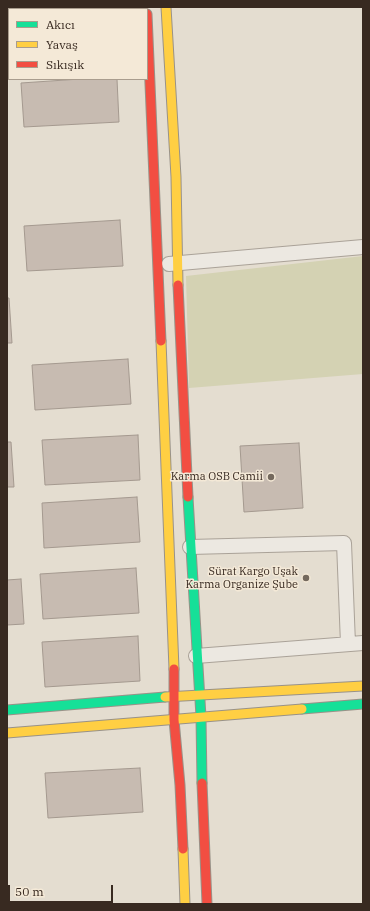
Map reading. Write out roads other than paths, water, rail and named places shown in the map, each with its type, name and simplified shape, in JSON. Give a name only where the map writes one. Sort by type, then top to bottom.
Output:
[{"type":"street","points":[[166,7],[176,177],[177,264],[190,548],[198,696],[201,718],[201,758],[207,904]]},
{"type":"street","points":[[148,42],[174,720],[180,785],[184,904]]},
{"type":"street","points":[[156,265],[363,247]]},
{"type":"street","points":[[190,548],[344,543],[348,644]]},
{"type":"street","points":[[196,656],[363,643]]},
{"type":"street","points":[[7,710],[174,696],[198,696],[363,686]]},
{"type":"street","points":[[7,733],[363,704]]},
{"type":"place","name":"Karma OSB Camii","points":[[271,477]]},
{"type":"place","name":"Sürat Kargo Uşak Karma Organize Şube","points":[[306,578]]}]
